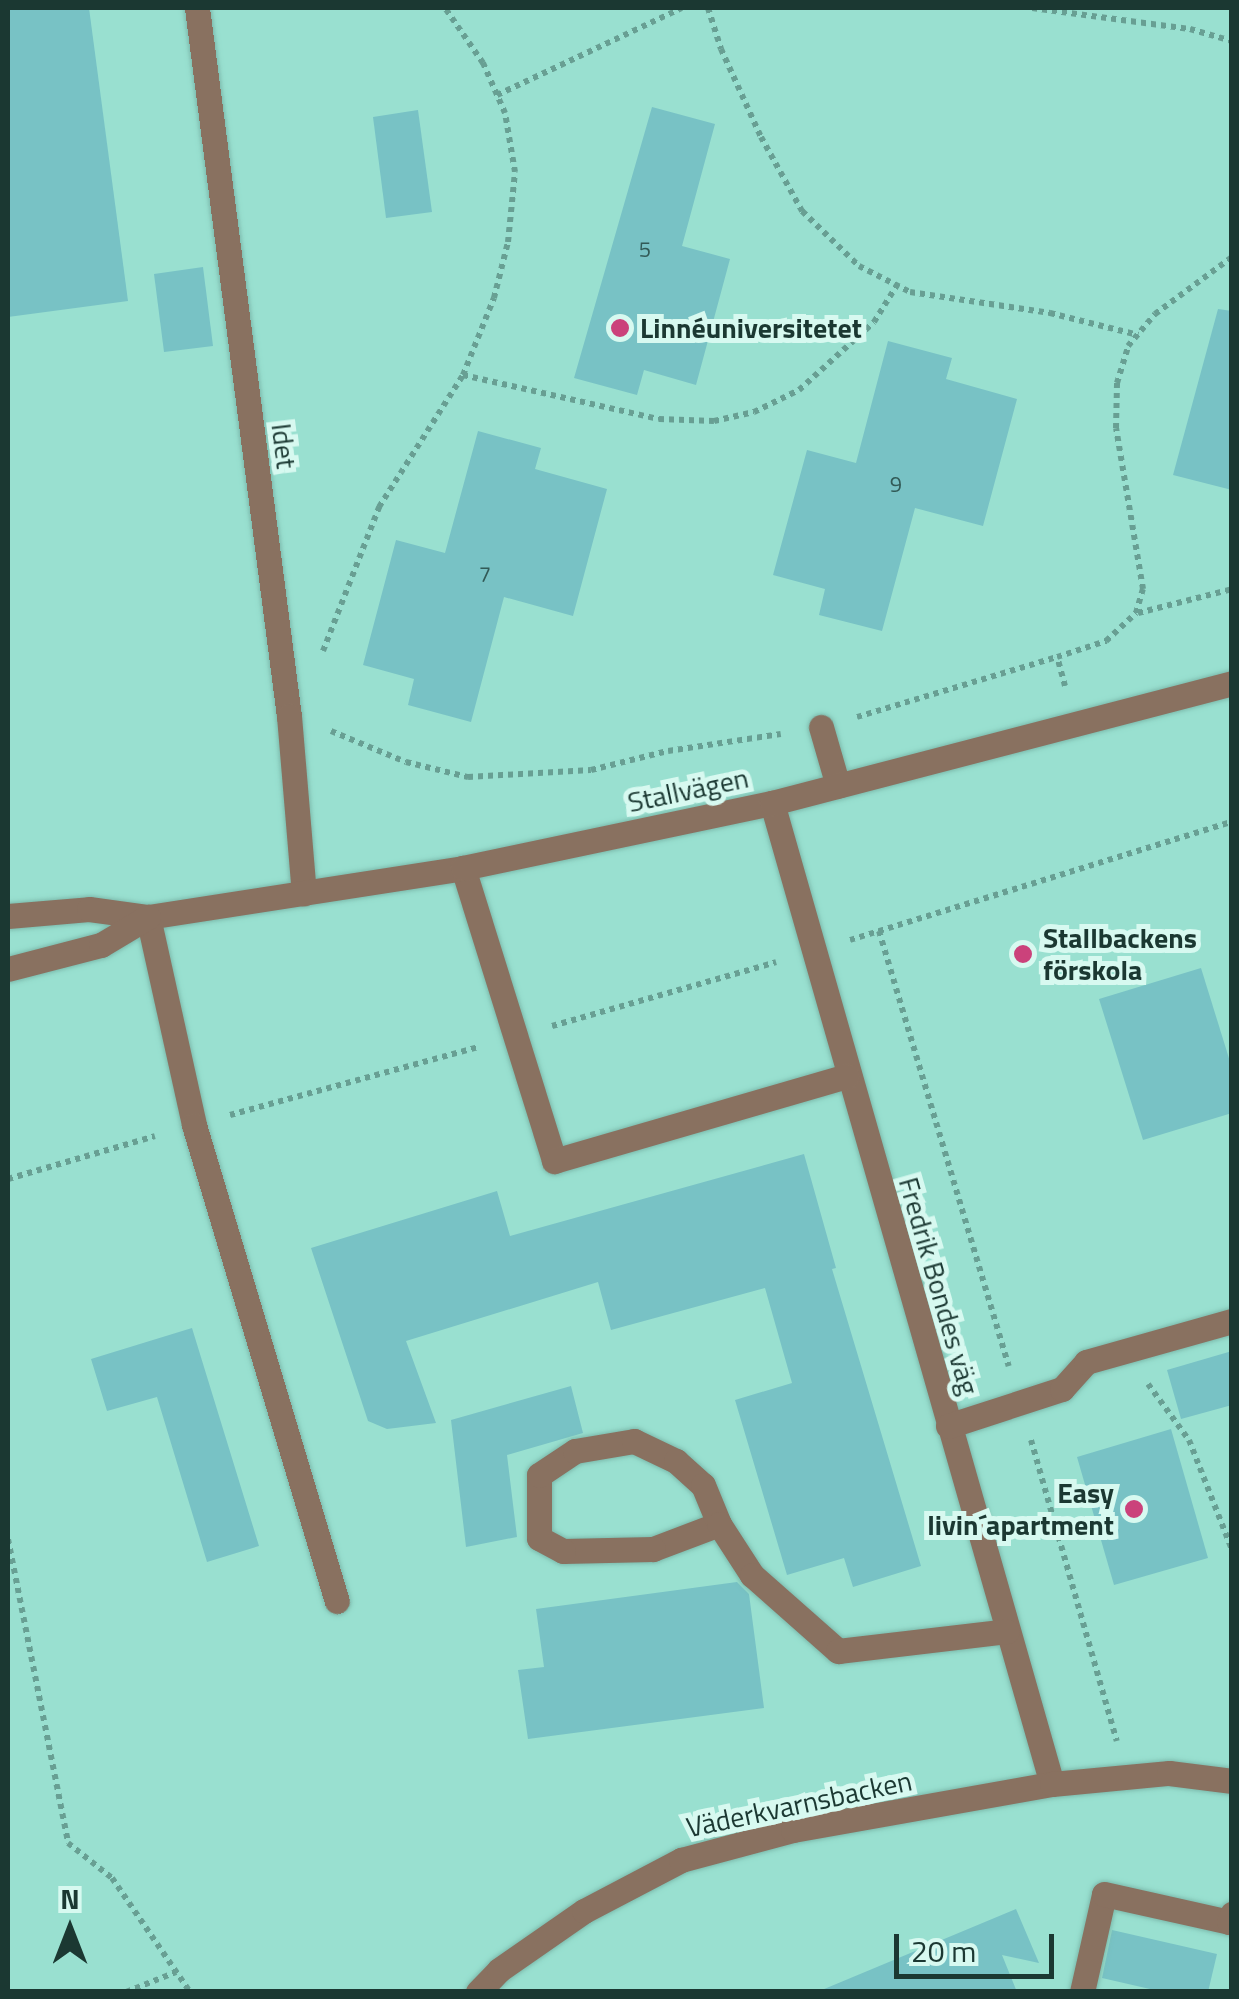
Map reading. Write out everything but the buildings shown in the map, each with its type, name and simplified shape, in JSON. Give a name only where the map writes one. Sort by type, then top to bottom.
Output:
[{"type":"street","name":"Idet","points":[[197,8],[289,716],[304,893]]},
{"type":"street","name":"Stallvägen","points":[[8,916],[89,909],[148,917],[463,868],[772,803],[1232,683]]},
{"type":"street","points":[[822,727],[838,786]]},
{"type":"street","name":"Fredrik Bondes väg","points":[[772,803],[811,952],[1052,1784]]},
{"type":"street","points":[[463,868],[554,1162],[847,1076]]},
{"type":"street","name":"Stallvägen","points":[[8,969],[101,945],[148,917]]},
{"type":"street","points":[[148,917],[194,1125],[337,1601]]},
{"type":"street","points":[[948,1426],[1062,1389],[1086,1362],[1232,1321]]},
{"type":"street","points":[[719,1524],[653,1549],[603,1554],[563,1551],[539,1538],[539,1476],[575,1450],[634,1441],[676,1461],[703,1485],[719,1524],[752,1575],[838,1651],[1007,1631]]},
{"type":"street","name":"Väderkvarnsbacken","points":[[478,1992],[499,1970],[584,1911],[681,1860],[793,1830],[1052,1784],[1168,1774],[1232,1781]]},
{"type":"street","points":[[1082,1992],[1104,1894],[1230,1922],[1232,1914]]},
{"type":"path","points":[[445,8],[483,63],[505,114],[515,172],[508,242],[494,298],[463,375],[379,508],[318,665],[289,716],[406,762],[468,777],[592,770],[668,751],[822,727],[1106,641],[1136,613],[1232,590]]},
{"type":"path","points":[[497,95],[682,8]]},
{"type":"path","points":[[708,8],[721,49],[760,136],[802,211],[859,266],[910,292],[1050,313],[1138,335]]},
{"type":"path","points":[[1032,8],[1190,29],[1232,41]]},
{"type":"path","points":[[1136,613],[1143,589],[1116,428],[1117,383],[1128,346],[1156,314],[1232,257]]},
{"type":"path","points":[[463,375],[659,420],[714,421],[754,412],[798,390],[874,322],[896,285]]},
{"type":"path","points":[[1057,657],[1075,726]]},
{"type":"path","points":[[8,1180],[811,952],[1232,822]]},
{"type":"path","points":[[880,931],[1127,1777]]},
{"type":"path","points":[[1123,1352],[1189,1440],[1232,1550]]},
{"type":"path","points":[[8,1539],[68,1843],[112,1878],[190,1992]]},
{"type":"path","points":[[126,1992],[176,1972]]},
{"type":"place","name":"Linnéuniversitetet","points":[[620,328]]},
{"type":"place","name":"Stallbackens förskola","points":[[1023,954]]},
{"type":"place","name":"Easy livin´apartment","points":[[1134,1509]]}]
